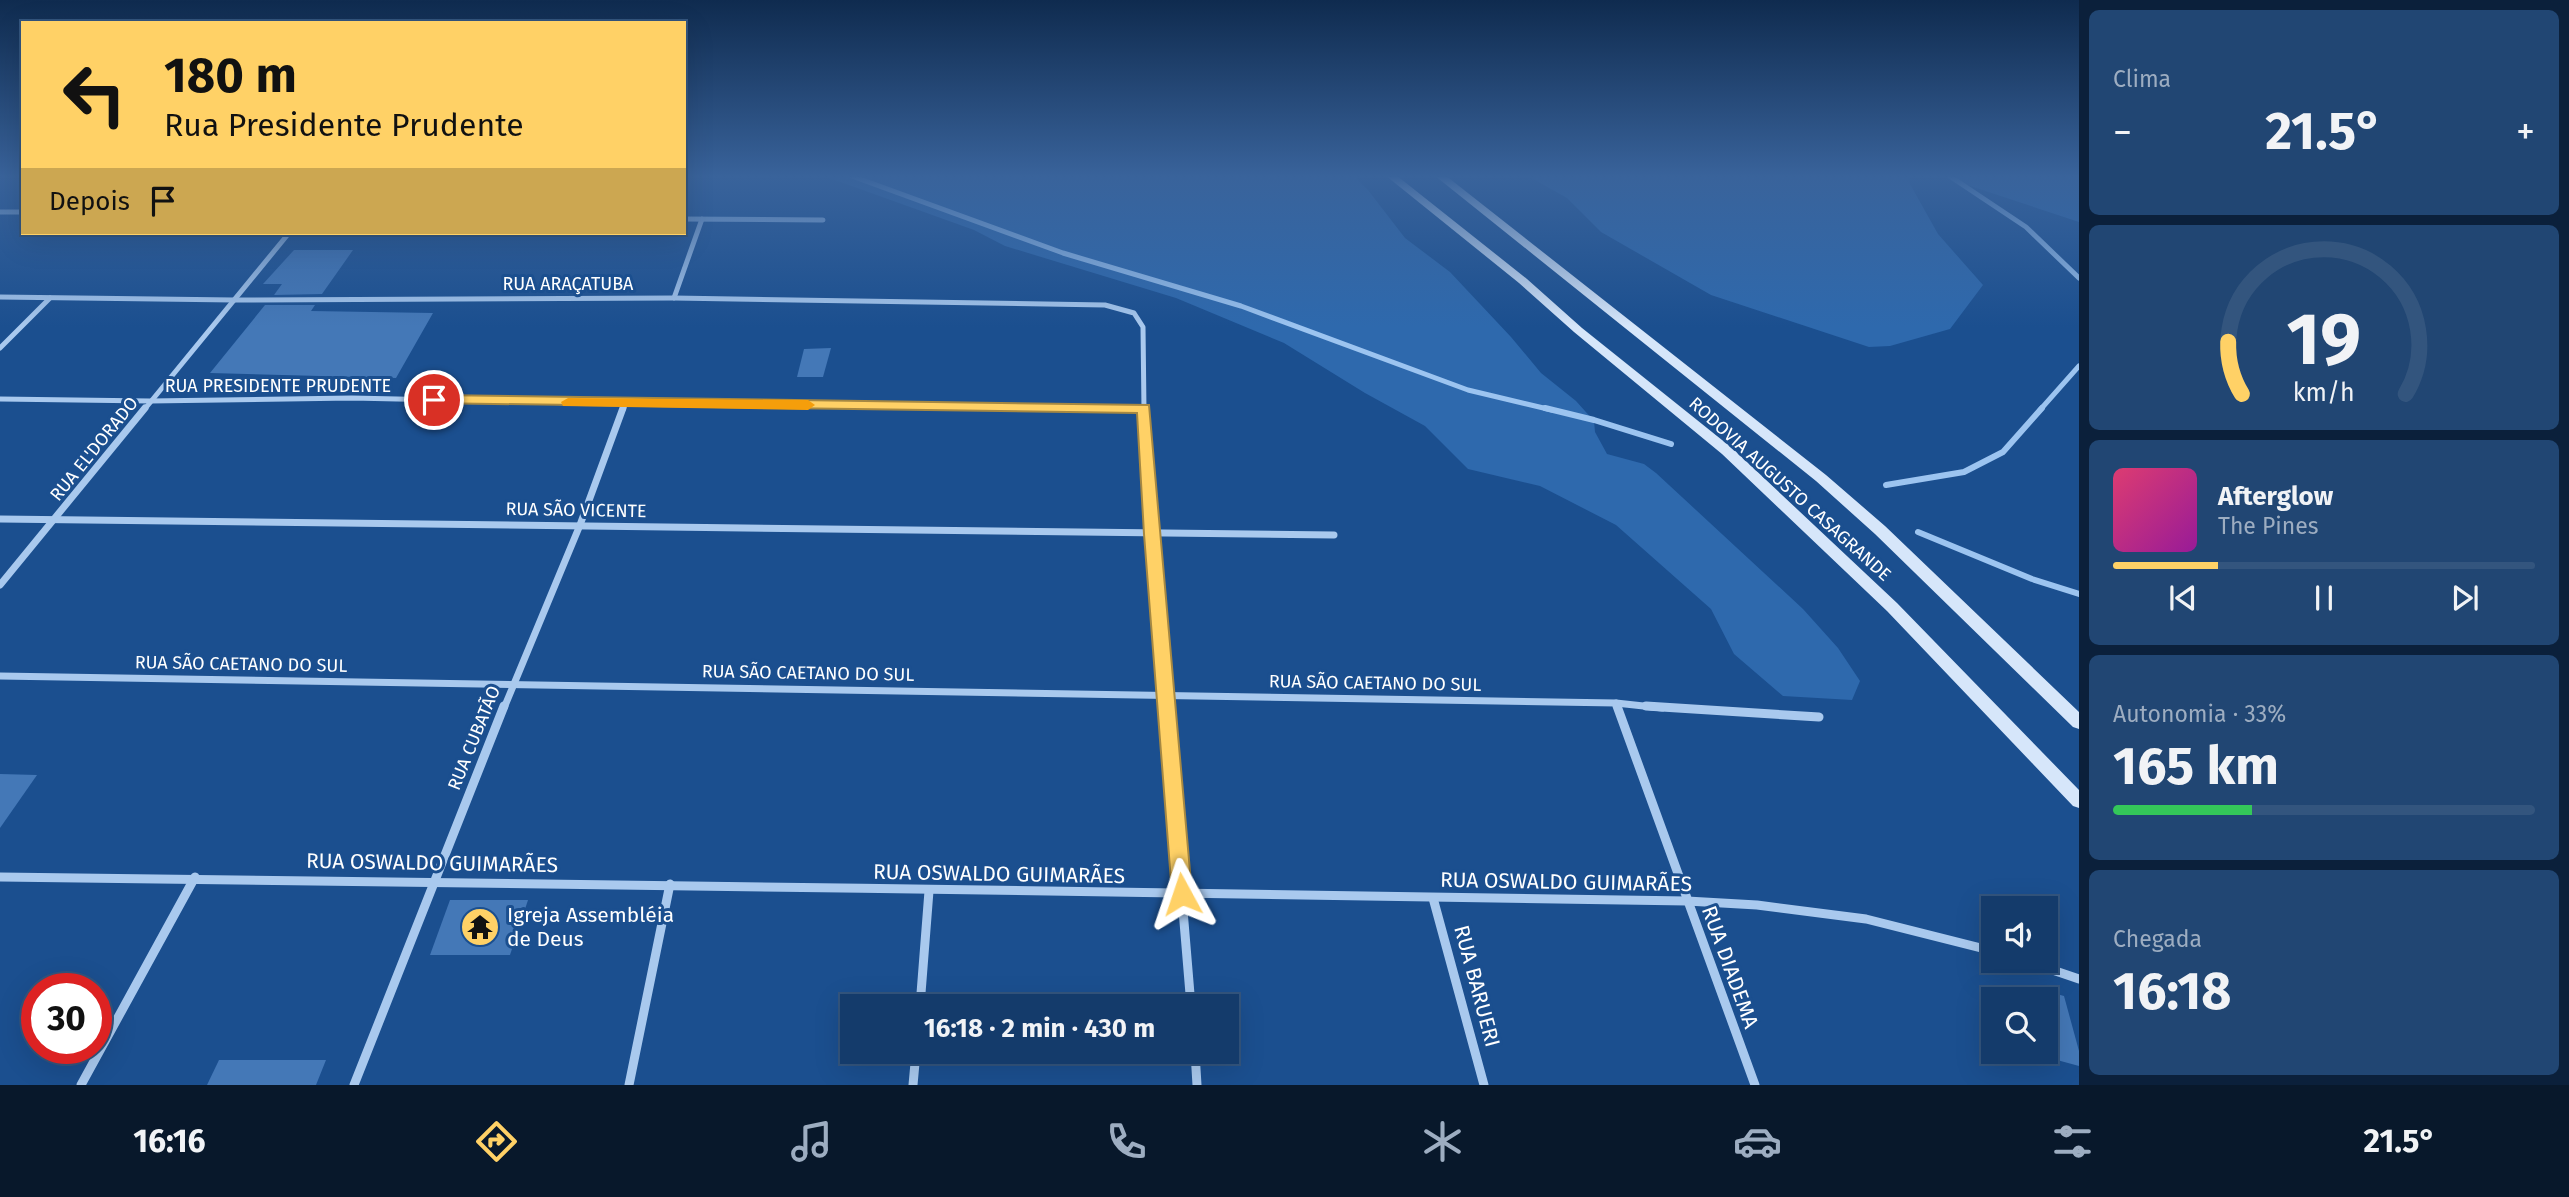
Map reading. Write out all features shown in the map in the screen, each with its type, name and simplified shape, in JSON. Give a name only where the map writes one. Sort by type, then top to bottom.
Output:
[{"type":"main road","name":"RODOVIA AUGUSTO CASAGRANDE","points":[[1454,226],[1727,451],[1892,607],[2079,801]]},
{"type":"main road","points":[[1503,226],[1821,478],[1881,530],[2079,722]]},
{"type":"street","points":[[674,299],[700,226]]},
{"type":"street","name":"RUA EL'DORADO","points":[[0,585],[287,235]]},
{"type":"street","name":"RUA ARAÇATUBA","points":[[0,297],[234,300],[674,299],[1105,305],[1134,313],[1143,327],[1144,408]]},
{"type":"street","points":[[0,348],[50,298]]},
{"type":"street","name":"RUA PRESIDENTE PRUDENTE","points":[[0,399],[150,401],[352,398],[625,404],[1144,408]]},
{"type":"street","name":"RUA CUBATÃO","points":[[354,1085],[513,684],[580,526],[625,404]]},
{"type":"street","points":[[1144,408],[1190,994]]},
{"type":"street","name":"RUA SÃO VICENTE","points":[[0,519],[1334,535]]},
{"type":"street","name":"RUA SÃO CAETANO DO SUL","points":[[0,676],[1616,703],[1692,711],[1819,717]]},
{"type":"street","name":"RUA DIADEMA","points":[[1616,703],[1755,1085]]},
{"type":"street","name":"RUA OSWALDO GUIMARÃES","points":[[0,877],[434,880],[929,891],[1687,901],[1757,905],[1866,919],[1981,948]]},
{"type":"street","points":[[81,1085],[195,877]]},
{"type":"street","points":[[629,1085],[670,884]]},
{"type":"street","points":[[921,994],[929,891]]},
{"type":"street","name":"RUA BARUERI","points":[[1433,898],[1484,1085]]},
{"type":"street","points":[[2058,972],[2079,979]]},
{"type":"street","points":[[914,1085],[915,1064]]},
{"type":"street","points":[[1196,1064],[1197,1085]]},
{"type":"shaded area","points":[[962,226],[1395,226],[1405,238],[1450,272],[1541,373],[1576,401],[1594,421],[1595,432],[1607,454],[1644,464],[1656,473],[1803,609],[1838,648],[1860,681],[1852,700],[1783,696],[1734,654],[1711,609],[1616,525],[1540,486],[1468,469],[1425,426],[1284,343],[1176,298],[1005,246]]},
{"type":"shaded area","points":[[1595,226],[1933,226],[1983,285],[1950,329],[1890,346],[1869,347],[1711,295],[1601,232]]},
{"type":"building","points":[[294,250],[353,250],[322,294],[274,295],[282,284],[263,284]]},
{"type":"building","points":[[265,305],[315,305],[311,311],[433,313],[396,378],[210,373]]},
{"type":"building","points":[[831,348],[823,377],[797,377],[804,349]]},
{"type":"building","points":[[0,774],[37,775],[0,828]]},
{"type":"building","name":"Igreja Assembléia de Deus","points":[[450,900],[528,900],[510,955],[430,955]]},
{"type":"building","points":[[2058,994],[2064,996],[2079,1051],[2079,1066],[2058,1060]]},
{"type":"building","points":[[219,1060],[326,1060],[316,1085],[207,1085]]},
{"type":"waterway","points":[[988,226],[1063,253],[1241,306],[1468,390],[1552,410]]},
{"type":"waterway","points":[[2024,226],[2079,278]]},
{"type":"waterway","points":[[2040,410],[2079,366]]},
{"type":"waterway","points":[[1545,408],[1671,444]]},
{"type":"waterway","points":[[1886,485],[1964,472],[2003,452],[2042,408]]},
{"type":"waterway","points":[[1918,532],[2032,579],[2079,594]]},
{"type":"slow traffic","points":[[568,402],[808,405]]},
{"type":"place","name":"Igreja Assembléia de Deus","points":[[480,927]]},
{"type":"route","points":[[434,400],[1144,408],[1182,894]]}]
